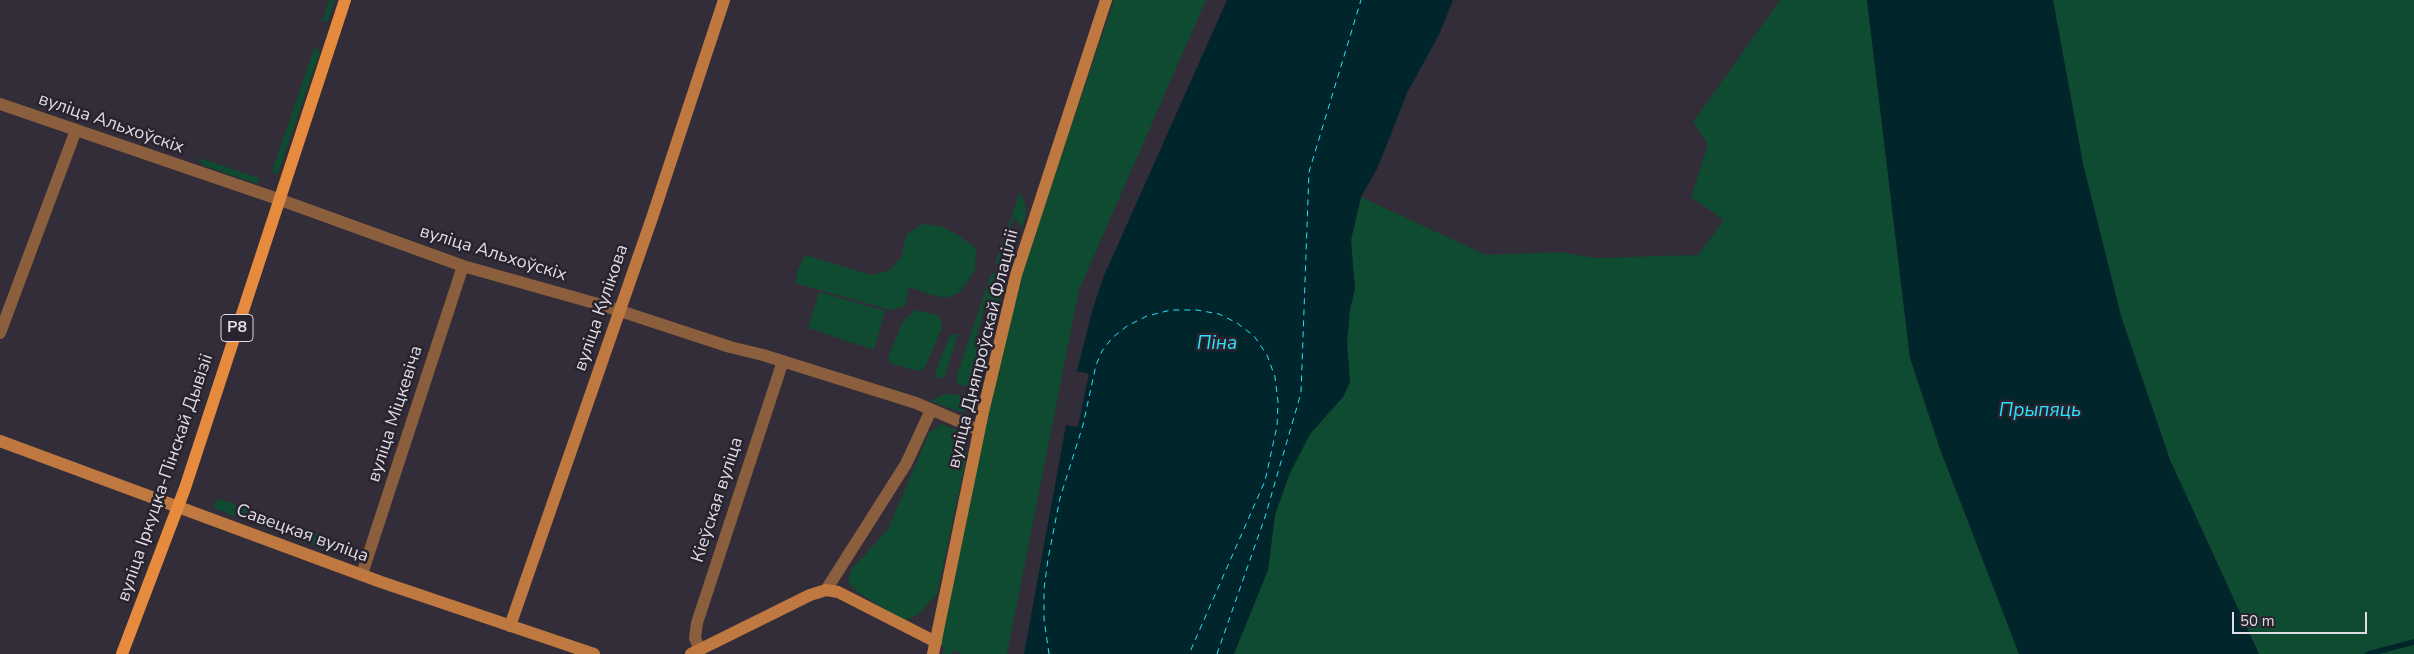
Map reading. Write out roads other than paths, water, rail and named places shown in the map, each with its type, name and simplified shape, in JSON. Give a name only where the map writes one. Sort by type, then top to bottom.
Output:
[{"type":"main road","name":"вуліца Іркуцка-Пінскай Дывізіі","points":[[122,654],[178,506],[345,0]]},
{"type":"street","name":"вуліца Кулікова","points":[[510,626],[653,215],[724,0]]},
{"type":"street","name":"вуліца Дняпроўскай Флаціліі","points":[[935,648],[979,430],[1016,275],[1106,0]]},
{"type":"street","name":"вуліца Альхоўскіх","points":[[0,104],[278,199],[463,266],[619,312],[730,348],[783,361],[931,410],[979,430]]},
{"type":"street","points":[[0,333],[76,130]]},
{"type":"street","name":"вуліца Міцкевіча","points":[[362,574],[463,266]]},
{"type":"street","name":"Кіеўская вуліца","points":[[695,652],[697,623],[783,361]]},
{"type":"street","points":[[826,590],[906,464],[931,410]]},
{"type":"street","name":"Савецкая вуліца","points":[[0,441],[381,582],[594,654]]},
{"type":"street","points":[[695,652],[810,595],[826,590],[838,592],[935,648]]},
{"type":"water","name":"Піна","points":[[1227,0],[1453,0],[1439,35],[1407,93],[1378,167],[1361,197],[1351,240],[1355,289],[1350,309],[1347,342],[1350,382],[1343,397],[1310,434],[1289,475],[1275,515],[1268,570],[1234,654],[1024,654],[1066,425],[1078,427],[1089,374],[1077,371],[1093,308],[1103,278]]},
{"type":"water","name":"Прыпяць","points":[[1867,0],[2053,0],[2083,164],[2121,316],[2170,460],[2259,654],[2019,654],[1940,449],[1910,358]]},
{"type":"waterway","points":[[2368,654],[2414,642]]}]
